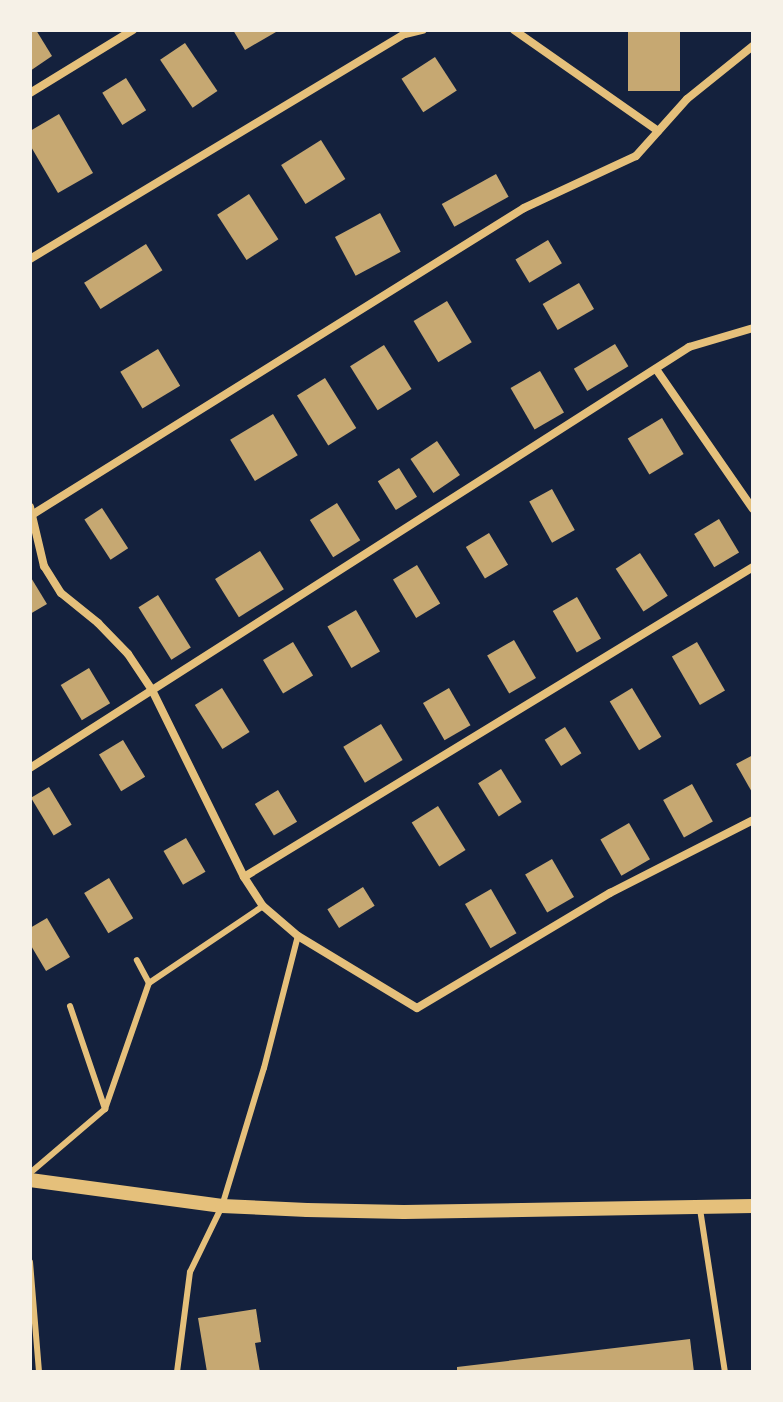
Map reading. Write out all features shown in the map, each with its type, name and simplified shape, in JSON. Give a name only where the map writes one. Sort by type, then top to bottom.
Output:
[{"type":"street","points":[[30,93],[133,30]]},
{"type":"street","points":[[30,259],[405,34],[423,30]]},
{"type":"street","points":[[514,30],[658,131]]},
{"type":"street","points":[[753,46],[687,99],[636,156],[524,208],[31,512],[44,566],[61,593],[98,623],[128,654],[152,690],[244,877],[263,906],[298,936],[417,1008],[610,893],[753,820]]},
{"type":"street","points":[[30,768],[689,347],[753,328]]},
{"type":"street","points":[[656,369],[753,509]]},
{"type":"street","points":[[244,877],[753,567]]},
{"type":"street","points":[[30,1180],[222,1206],[404,1212],[753,1206]]},
{"type":"lane","points":[[30,1173],[105,1109],[149,983],[263,906]]},
{"type":"lane","points":[[177,1372],[190,1272],[222,1206],[264,1068],[298,936]]},
{"type":"lane","points":[[137,960],[149,983]]},
{"type":"lane","points":[[70,1006],[105,1109]]},
{"type":"lane","points":[[700,1207],[725,1372]]},
{"type":"lane","points":[[30,1262],[39,1372]]},
{"type":"building","points":[[30,30],[36,30],[52,56],[30,71]]},
{"type":"building","points":[[233,30],[274,30],[276,32],[245,50]]},
{"type":"building","points":[[628,30],[680,30],[680,91],[628,91]]},
{"type":"building","points":[[185,43],[217,91],[193,108],[160,60]]},
{"type":"building","points":[[435,57],[457,91],[423,112],[401,79]]},
{"type":"building","points":[[126,78],[146,110],[122,125],[102,93]]},
{"type":"building","points":[[59,114],[93,173],[58,193],[30,145],[30,131]]},
{"type":"building","points":[[321,140],[345,179],[306,204],[281,165]]},
{"type":"building","points":[[496,174],[509,197],[454,227],[442,204]]},
{"type":"building","points":[[249,194],[278,239],[247,260],[217,215]]},
{"type":"building","points":[[380,213],[401,252],[356,276],[335,237]]},
{"type":"building","points":[[548,240],[562,263],[529,283],[515,260]]},
{"type":"building","points":[[146,244],[162,270],[101,309],[84,283]]},
{"type":"building","points":[[579,283],[594,309],[558,330],[543,304]]},
{"type":"building","points":[[447,301],[472,342],[438,362],[414,321]]},
{"type":"building","points":[[615,344],[628,366],[587,391],[574,369]]},
{"type":"building","points":[[384,345],[412,389],[378,410],[350,366]]},
{"type":"building","points":[[158,349],[180,386],[142,409],[120,372]]},
{"type":"building","points":[[540,371],[564,413],[535,430],[511,388]]},
{"type":"building","points":[[325,378],[356,428],[328,446],[297,395]]},
{"type":"building","points":[[273,414],[298,455],[255,481],[230,440]]},
{"type":"building","points":[[662,418],[684,454],[649,475],[628,439]]},
{"type":"building","points":[[437,441],[460,475],[433,493],[410,459]]},
{"type":"building","points":[[399,468],[417,497],[396,510],[378,481]]},
{"type":"building","points":[[552,489],[575,530],[552,543],[529,502]]},
{"type":"building","points":[[337,503],[360,540],[333,557],[310,520]]},
{"type":"building","points":[[102,508],[128,548],[111,560],[84,519]]},
{"type":"building","points":[[719,519],[739,552],[714,567],[694,534]]},
{"type":"building","points":[[489,533],[508,565],[485,579],[466,547]]},
{"type":"building","points":[[260,551],[284,589],[239,617],[215,579]]},
{"type":"building","points":[[640,553],[668,596],[643,612],[616,569]]},
{"type":"building","points":[[417,565],[440,604],[416,618],[393,579]]},
{"type":"building","points":[[30,576],[47,604],[30,614]]},
{"type":"building","points":[[158,595],[191,648],[171,660],[138,607]]},
{"type":"building","points":[[577,597],[601,639],[577,653],[553,611]]},
{"type":"building","points":[[356,610],[380,652],[351,668],[327,626]]},
{"type":"building","points":[[514,640],[536,678],[509,694],[487,656]]},
{"type":"building","points":[[293,642],[313,675],[283,693],[263,660]]},
{"type":"building","points":[[697,642],[725,690],[700,705],[672,656]]},
{"type":"building","points":[[89,668],[110,703],[82,720],[61,685]]},
{"type":"building","points":[[222,688],[250,732],[222,749],[195,705]]},
{"type":"building","points":[[449,688],[471,725],[445,740],[423,703]]},
{"type":"building","points":[[632,688],[661,737],[639,750],[610,701]]},
{"type":"building","points":[[381,724],[403,760],[365,783],[343,747]]},
{"type":"building","points":[[565,727],[581,753],[561,766],[545,740]]},
{"type":"building","points":[[123,740],[145,777],[121,791],[99,754]]},
{"type":"building","points":[[753,755],[753,794],[736,764]]},
{"type":"building","points":[[501,769],[522,802],[499,816],[478,783]]},
{"type":"building","points":[[692,784],[713,822],[684,838],[663,800]]},
{"type":"building","points":[[49,787],[72,825],[54,836],[31,798]]},
{"type":"building","points":[[278,790],[297,822],[274,836],[255,804]]},
{"type":"building","points":[[438,806],[466,850],[439,867],[412,822]]},
{"type":"building","points":[[629,823],[650,859],[621,876],[600,840]]},
{"type":"building","points":[[186,838],[206,872],[183,885],[163,851]]},
{"type":"building","points":[[552,859],[574,897],[547,913],[525,874]]},
{"type":"building","points":[[109,878],[133,918],[108,933],[84,893]]},
{"type":"building","points":[[363,887],[375,906],[339,928],[327,909]]},
{"type":"building","points":[[491,889],[516,933],[491,948],[465,904]]},
{"type":"building","points":[[47,918],[70,957],[46,971],[30,944],[30,928]]},
{"type":"building","points":[[256,1309],[261,1342],[255,1343],[260,1372],[207,1372],[198,1318]]},
{"type":"building","points":[[690,1339],[694,1372],[457,1372],[457,1367]]}]
